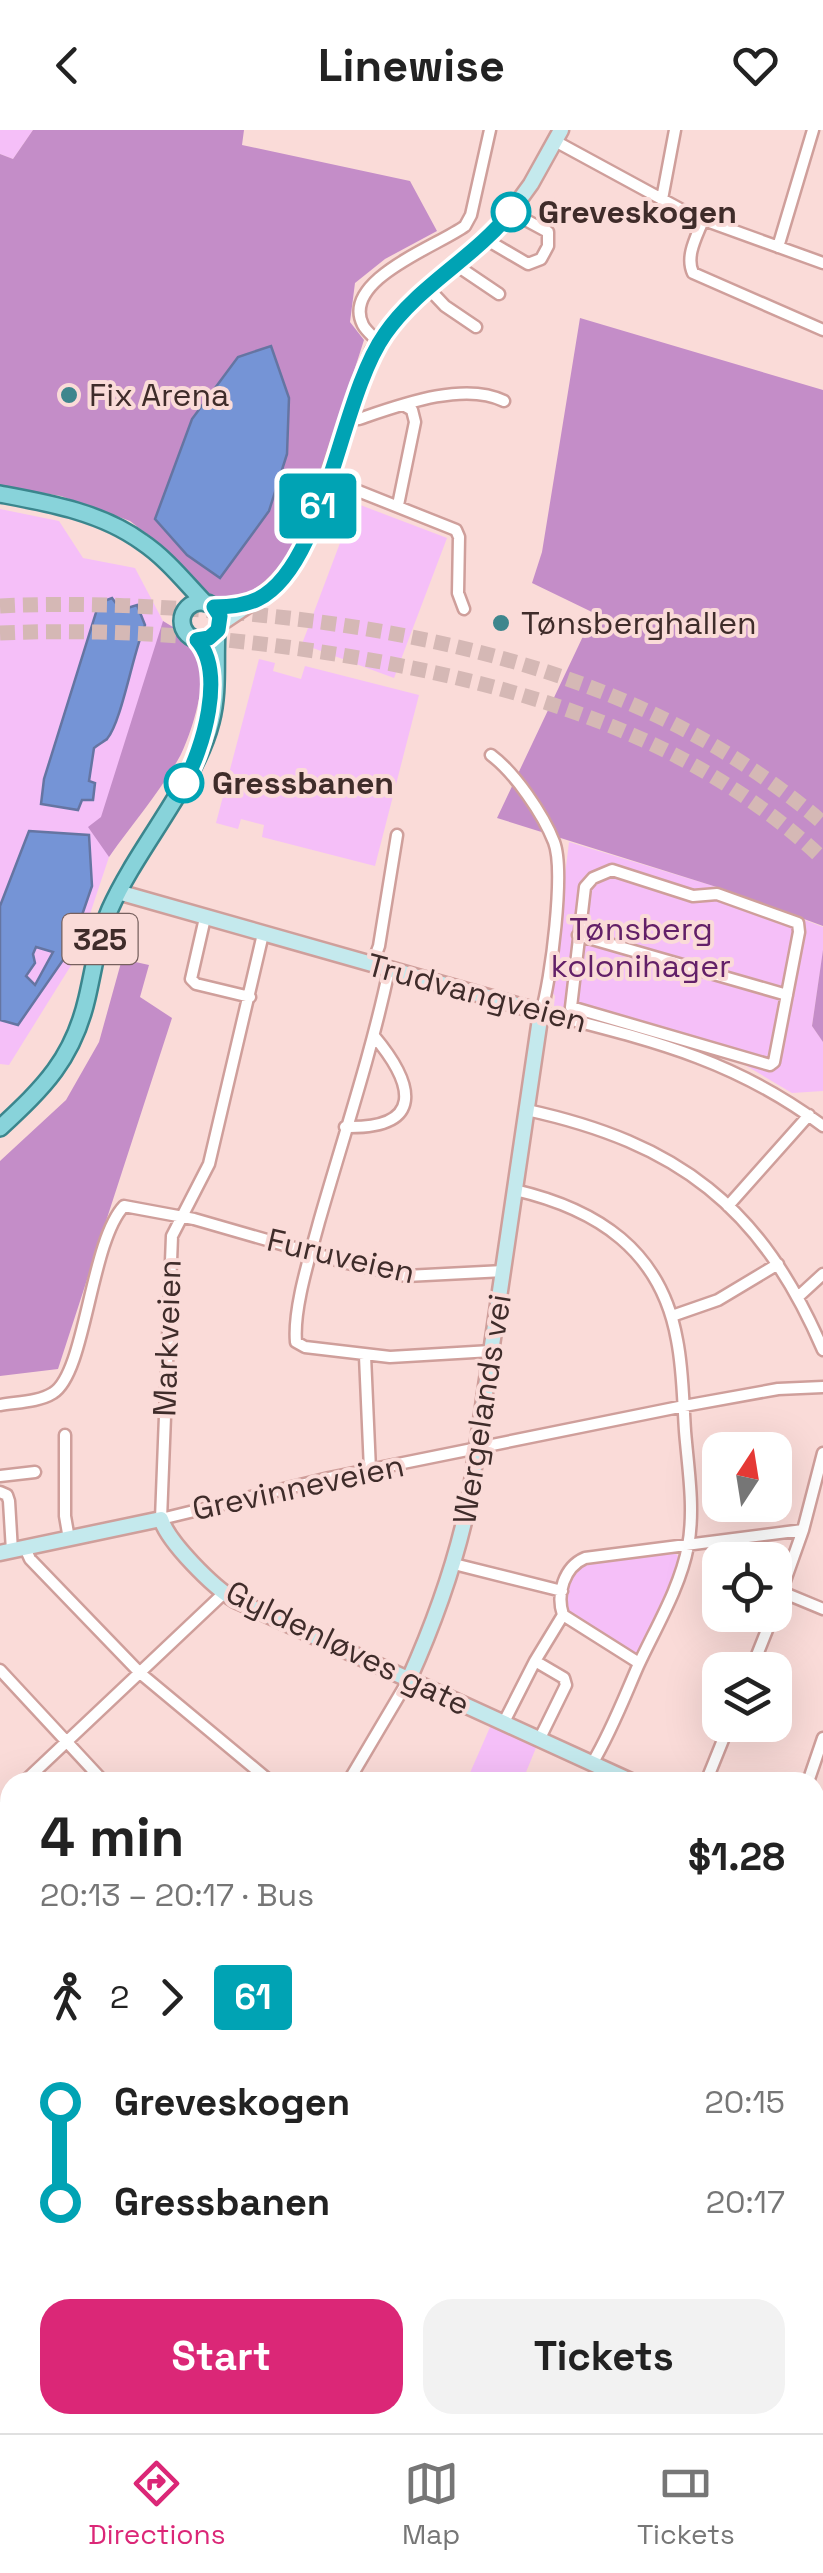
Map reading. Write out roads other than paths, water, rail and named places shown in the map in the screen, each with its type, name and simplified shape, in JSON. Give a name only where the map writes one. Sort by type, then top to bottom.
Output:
[{"type":"main road","points":[[197,640],[209,638],[280,583],[293,565],[308,536],[366,366],[379,343],[406,308],[487,240],[532,184],[558,136]]},
{"type":"main road","name":"325","points":[[0,494],[85,514],[146,544],[209,605],[219,627],[213,714],[185,780],[118,892],[104,926],[81,1021],[68,1051],[43,1088],[0,1128]]},
{"type":"main road","name":"325","points":[[177,574],[186,610],[184,628],[206,653],[210,669],[209,703],[201,744]]},
{"type":"main road","points":[[186,610],[194,604],[232,606],[258,600]]},
{"type":"main road","name":"Trudvangveien","points":[[118,892],[541,1012]]},
{"type":"main road","name":"Wergelands vei","points":[[409,1680],[435,1622],[454,1564],[478,1449],[541,1012]]},
{"type":"main road","name":"Grevinneveien","points":[[12,1551],[161,1519]]},
{"type":"main road","name":"Gyldenløves gate","points":[[161,1519],[166,1532],[224,1593],[612,1772]]},
{"type":"street","points":[[379,343],[362,324],[363,294],[379,277],[465,226],[471,215],[490,130]]},
{"type":"street","points":[[662,199],[675,130]]},
{"type":"street","points":[[778,246],[813,130]]},
{"type":"street","points":[[558,136],[703,220],[823,263]]},
{"type":"street","points":[[487,240],[528,264],[542,259],[548,246],[548,232],[511,212]]},
{"type":"street","points":[[703,220],[691,252],[689,263],[693,273],[823,330]]},
{"type":"street","points":[[456,265],[499,294]]},
{"type":"street","points":[[428,288],[445,306],[476,327]]},
{"type":"street","points":[[347,418],[359,418],[428,397],[482,393],[504,402]]},
{"type":"street","points":[[398,505],[415,422],[412,410],[403,405]]},
{"type":"street","points":[[328,479],[456,530],[458,593],[464,609]]},
{"type":"street","points":[[491,755],[512,772],[555,844],[559,870],[541,1012]]},
{"type":"street","points":[[372,965],[379,946],[397,835]]},
{"type":"street","points":[[608,871],[621,872],[693,896],[717,894],[798,923],[787,995],[774,1062],[767,1064],[571,1007],[585,887],[608,871]]},
{"type":"street","points":[[205,918],[191,979],[196,984],[250,997]]},
{"type":"street","name":"Markveien","points":[[161,1519],[172,1236],[209,1164],[263,934]]},
{"type":"street","points":[[578,935],[787,995]]},
{"type":"street","points":[[389,970],[374,1036],[311,1251],[295,1337],[300,1345],[365,1356],[492,1351]]},
{"type":"street","name":"Trudvangveien","points":[[541,1012],[721,1064],[823,1126]]},
{"type":"street","points":[[345,1127],[386,1124],[402,1108],[404,1084],[374,1036]]},
{"type":"street","points":[[526,1110],[582,1122],[632,1141],[694,1177],[728,1206],[778,1264],[799,1296],[823,1350]]},
{"type":"street","points":[[728,1206],[809,1115]]},
{"type":"street","points":[[515,1190],[557,1200],[588,1214],[617,1234],[652,1276],[672,1316],[679,1352],[690,1512],[688,1546],[676,1582],[592,1762]]},
{"type":"street","name":"Furuveien","points":[[0,1405],[46,1397],[64,1386],[90,1306],[98,1262],[120,1208],[129,1205],[406,1276],[504,1271]]},
{"type":"street","points":[[672,1316],[729,1294],[778,1264]]},
{"type":"street","points":[[799,1296],[823,1274]]},
{"type":"street","points":[[365,1356],[370,1470]]},
{"type":"street","name":"Grevinneveien","points":[[161,1519],[370,1470],[684,1406],[778,1389],[823,1388]]},
{"type":"street","points":[[65,1435],[65,1516],[69,1539]]},
{"type":"street","points":[[792,1562],[823,1453]]},
{"type":"street","points":[[0,1476],[35,1472]]},
{"type":"street","points":[[0,1492],[7,1495],[10,1506],[12,1551],[30,1558],[140,1673],[259,1772]]},
{"type":"street","points":[[640,1663],[563,1615],[559,1600],[566,1573],[579,1560],[803,1530]]},
{"type":"street","points":[[454,1564],[562,1591]]},
{"type":"street","points":[[35,1772],[224,1593]]},
{"type":"street","points":[[792,1596],[823,1609]]},
{"type":"street","name":"Gyldenløves gate","points":[[504,1722],[563,1615]]},
{"type":"street","points":[[535,1661],[564,1678],[566,1686],[540,1738]]},
{"type":"street","points":[[0,1670],[95,1772]]},
{"type":"street","name":"Wergelands vei","points":[[354,1772],[409,1680]]},
{"type":"street","points":[[811,1772],[823,1738]]},
{"type":"street","points":[[710,1772],[722,1742]]},
{"type":"water","points":[[271,346],[289,398],[287,454],[269,511],[220,578],[187,555],[155,519],[192,419],[238,357]]},
{"type":"water","points":[[112,598],[121,610],[137,605],[145,625],[112,730],[94,748],[89,781],[95,783],[93,800],[82,800],[78,810],[41,804],[44,779],[99,603]]},
{"type":"water","points":[[29,831],[89,835],[92,886],[70,950],[18,1025],[0,1020],[0,906]],"holes":[[[36,947],[53,952],[35,985],[26,976],[35,963]]]},
{"type":"tunnel","points":[[0,606],[114,605],[227,612],[387,632],[466,649],[618,698],[690,732],[758,774],[823,823]]},
{"type":"tunnel","points":[[0,633],[128,633],[256,643],[407,667],[536,699],[659,747],[716,778],[823,859]]},
{"type":"place","name":"Greveskogen","points":[[511,212]]},
{"type":"place","name":"Fix Arena","points":[[69,395]]},
{"type":"place","name":"Tønsberghallen","points":[[501,623]]},
{"type":"place","name":"Gressbanen","points":[[184,783]]},
{"type":"park label","name":"Tønsberg kolonihager","points":[[641,948]]}]
